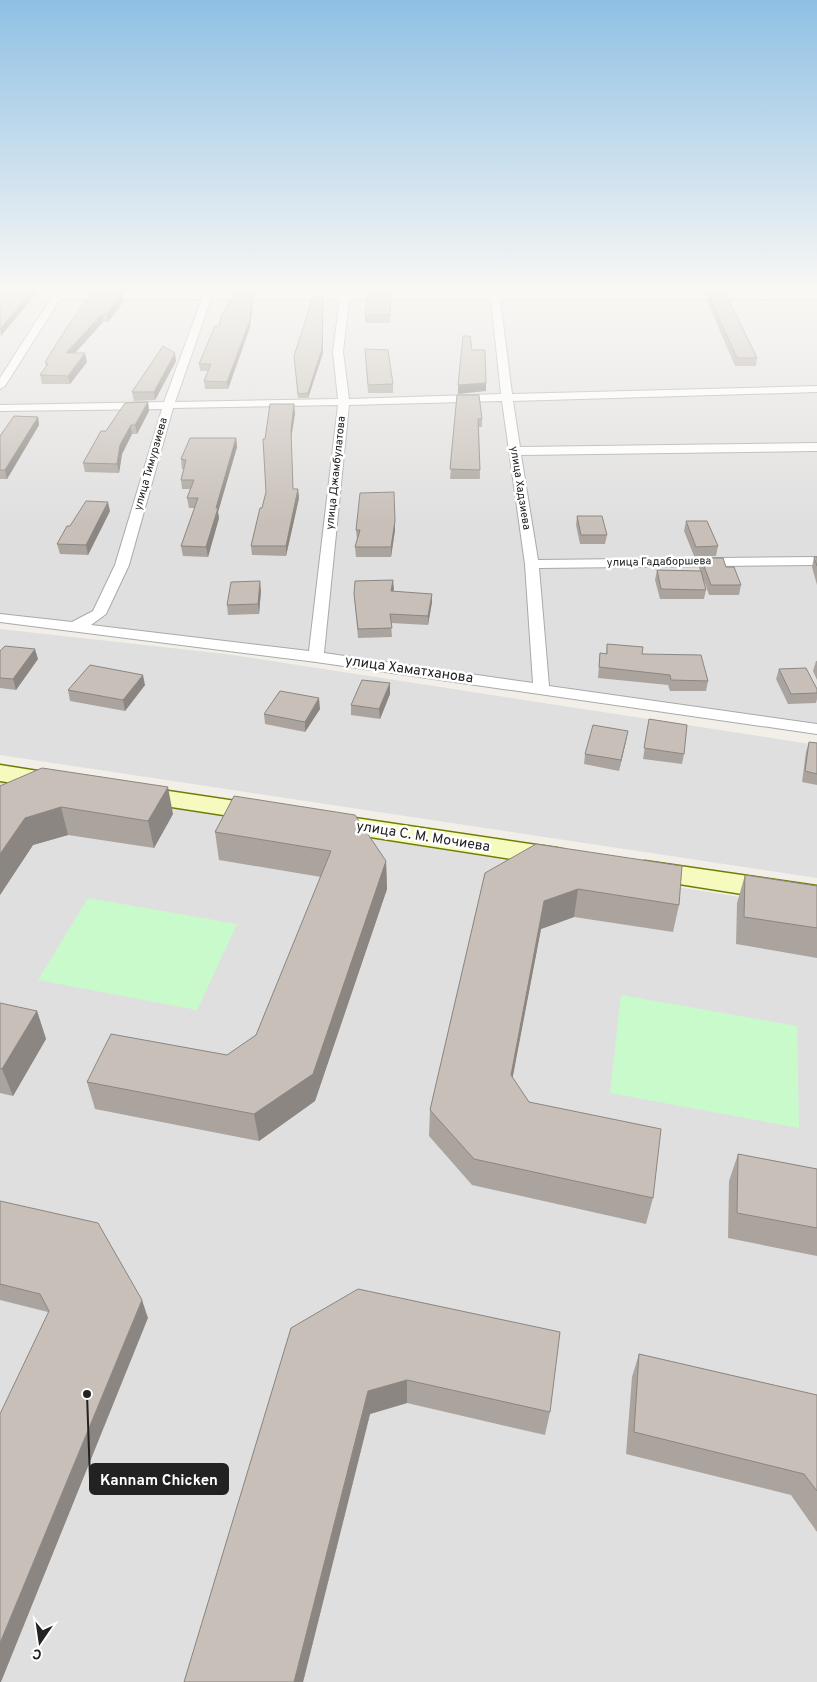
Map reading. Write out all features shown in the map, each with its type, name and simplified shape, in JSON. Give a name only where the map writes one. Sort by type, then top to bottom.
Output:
[{"type":"street","points":[[0,386],[12,367]]},
{"type":"street","name":"улица Тимурзиева","points":[[76,626],[99,614],[122,565],[169,404],[182,367]]},
{"type":"street","name":"улица Джамбулатова","points":[[316,657],[344,402],[340,367]]},
{"type":"street","name":"улица Хадзиева","points":[[504,367],[514,451],[532,564],[541,688]]},
{"type":"street","points":[[0,408],[344,402],[817,389]]},
{"type":"street","points":[[514,451],[817,447]]},
{"type":"street","name":"улица Гадаборшева","points":[[532,564],[817,561]]},
{"type":"street","name":"улица Хаматханова","points":[[0,618],[316,657],[817,729]]},
{"type":"street","points":[[0,773],[80,785]]},
{"type":"street","name":"улица С. М. Мочиева","points":[[109,790],[585,861]]},
{"type":"street","points":[[624,867],[817,896]]},
{"type":"shaded area","points":[[0,367],[817,367],[817,729],[0,618]]},
{"type":"shaded area","points":[[0,629],[226,654],[817,745],[817,878],[0,755]]},
{"type":"shaded area","points":[[0,780],[817,909],[817,1682],[0,1682]]},
{"type":"green space","points":[[88,898],[237,924],[197,1010],[38,980]]},
{"type":"green space","points":[[621,995],[797,1026],[799,1128],[610,1093]]},
{"type":"building","points":[[45,367],[74,367],[68,376],[40,375]]},
{"type":"building","points":[[149,367],[167,367],[154,392],[132,392]]},
{"type":"building","points":[[210,367],[232,367],[227,382],[204,381]]},
{"type":"building","points":[[295,367],[316,367],[308,393],[298,394]]},
{"type":"building","points":[[367,367],[391,367],[393,384],[368,385]]},
{"type":"building","points":[[460,367],[486,367],[486,383],[458,385]]},
{"type":"building","points":[[457,395],[479,395],[482,419],[478,419],[480,470],[450,469]]},
{"type":"building","points":[[148,402],[135,425],[131,425],[120,445],[117,464],[83,463],[101,431],[106,431],[125,403]]},
{"type":"building","points":[[270,404],[294,404],[291,430],[293,489],[298,489],[286,546],[251,546],[266,492],[263,439],[265,439]]},
{"type":"building","points":[[14,416],[38,417],[5,470],[0,470],[0,436]]},
{"type":"building","points":[[190,438],[236,438],[206,547],[181,546],[198,498],[187,498],[194,480],[181,480],[186,460],[181,459]]},
{"type":"building","points":[[394,492],[395,521],[391,547],[355,547],[360,530],[356,530],[360,493]]},
{"type":"building","points":[[86,501],[108,502],[86,545],[57,544],[67,526],[70,526]]},
{"type":"building","points":[[577,516],[602,516],[607,535],[581,535]]},
{"type":"building","points":[[686,521],[707,521],[718,546],[696,547]]},
{"type":"building","points":[[701,558],[723,558],[726,567],[734,567],[741,585],[711,585]]},
{"type":"building","points":[[657,570],[701,571],[706,590],[661,589]]},
{"type":"building","points":[[393,580],[391,591],[432,594],[428,616],[390,614],[392,628],[358,629],[354,594],[355,581]]},
{"type":"building","points":[[260,581],[258,604],[227,605],[231,582]]},
{"type":"building","points":[[607,644],[643,647],[642,654],[701,655],[708,681],[671,680],[670,675],[599,667],[600,653],[607,654]]},
{"type":"building","points":[[5,646],[35,649],[13,679],[0,678],[0,651]]},
{"type":"building","points":[[90,665],[143,675],[123,700],[68,690]]},
{"type":"building","points":[[806,668],[817,689],[817,693],[791,694],[779,669]]},
{"type":"building","points":[[362,680],[390,683],[379,709],[351,705]]},
{"type":"building","points":[[280,691],[319,698],[305,722],[264,714]]},
{"type":"building","points":[[649,719],[687,725],[684,754],[644,748]]},
{"type":"building","points":[[593,725],[628,731],[621,760],[585,754]]},
{"type":"building","points":[[809,742],[817,743],[817,774],[805,771]]},
{"type":"building","points":[[42,768],[168,787],[148,821],[61,807],[25,818],[0,854],[0,786]]},
{"type":"building","points":[[234,796],[355,815],[386,861],[313,1074],[254,1114],[87,1082],[111,1034],[227,1055],[256,1035],[331,851],[215,832]]},
{"type":"building","points":[[536,844],[682,866],[679,905],[578,889],[544,901],[511,1075],[529,1102],[661,1129],[653,1198],[474,1159],[430,1110],[485,873]]},
{"type":"building","points":[[745,875],[817,886],[817,928],[744,917]]},
{"type":"building","points":[[0,1003],[37,1011],[2,1069],[0,1068]]},
{"type":"building","points":[[738,1154],[817,1169],[817,1228],[737,1213]]},
{"type":"building","points":[[0,1201],[98,1223],[142,1300],[0,1643],[0,1414],[49,1311],[40,1294],[0,1284]]},
{"type":"building","points":[[358,1289],[560,1332],[550,1412],[407,1380],[368,1391],[294,1682],[184,1682],[291,1328]]},
{"type":"building","points":[[639,1354],[817,1395],[817,1491],[804,1474],[634,1432]]},
{"type":"place","name":"Kannam Chicken","points":[[87,1394]]}]
